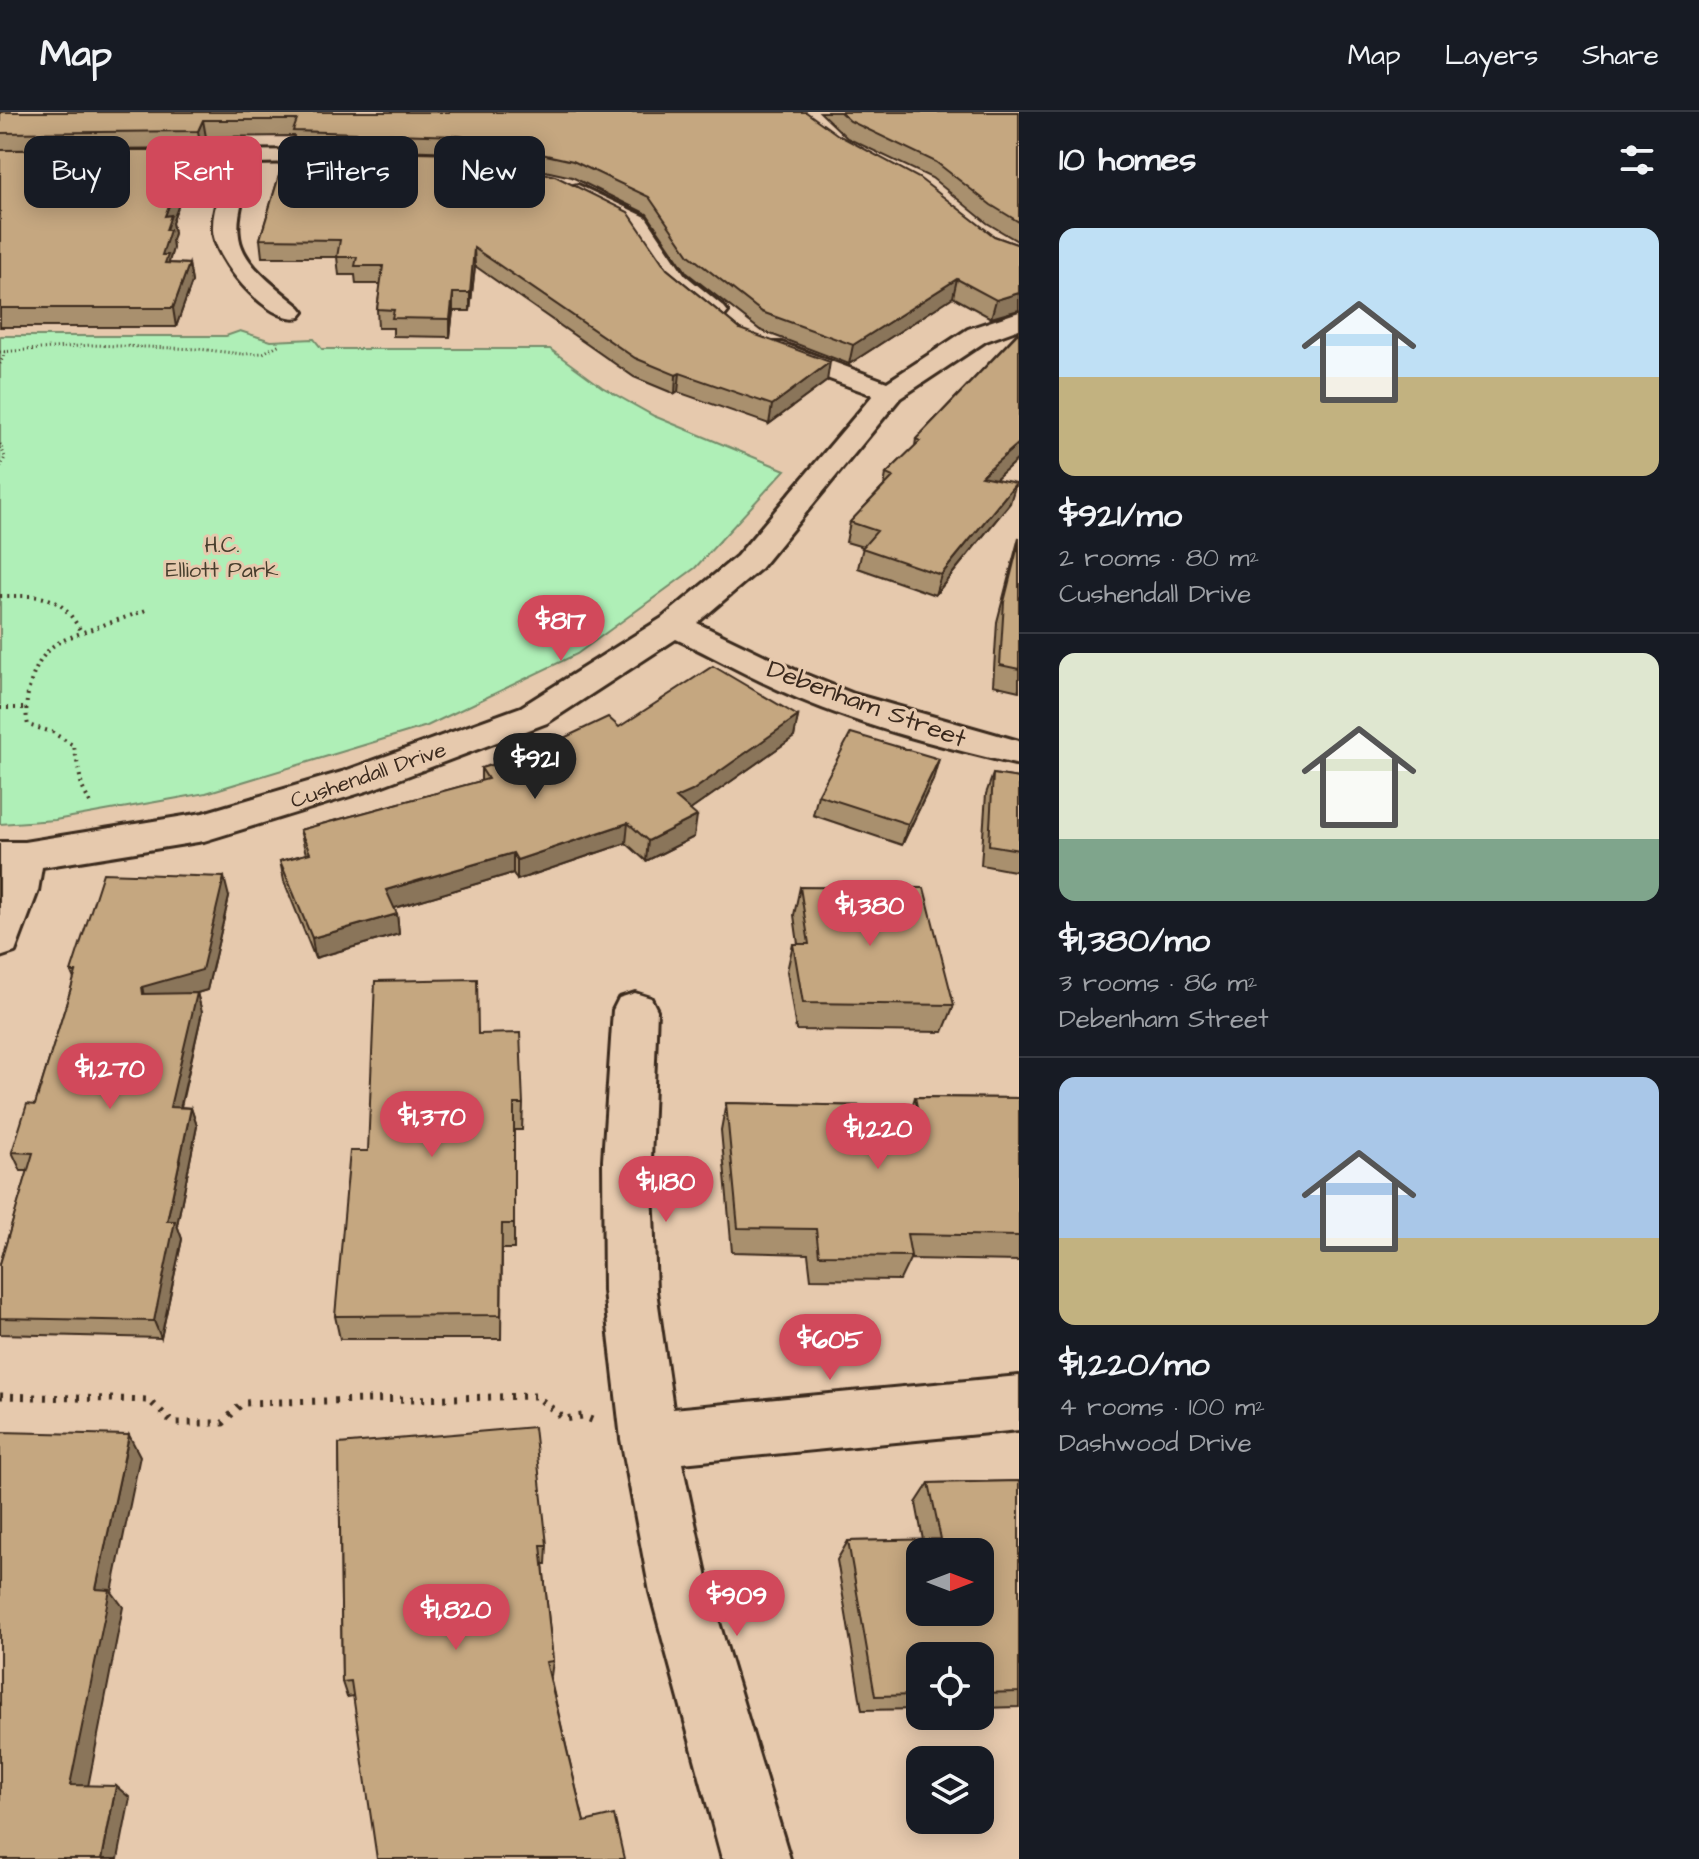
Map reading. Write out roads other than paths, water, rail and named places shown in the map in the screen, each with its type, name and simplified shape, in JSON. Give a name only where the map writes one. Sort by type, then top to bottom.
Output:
[{"type":"street","points":[[563,185],[638,222],[676,280],[743,334],[890,392]]},
{"type":"street","points":[[228,208],[225,218],[226,244],[244,274],[291,312]]},
{"type":"street","name":"Cushendall Drive","points":[[12,856],[204,827],[356,781],[534,715],[674,625],[748,563],[890,392],[977,335],[1019,320]]},
{"type":"street","name":"Debenham Street","points":[[674,625],[721,644],[785,679],[933,733],[1019,753]]},
{"type":"street","points":[[0,941],[17,891],[12,856]]},
{"type":"street","points":[[635,1010],[627,1160],[630,1291],[649,1439],[680,1592],[756,1859]]},
{"type":"street","points":[[649,1439],[1019,1403]]},
{"type":"park label","name":"H.C. Elliott Park","points":[[222,556]]}]
